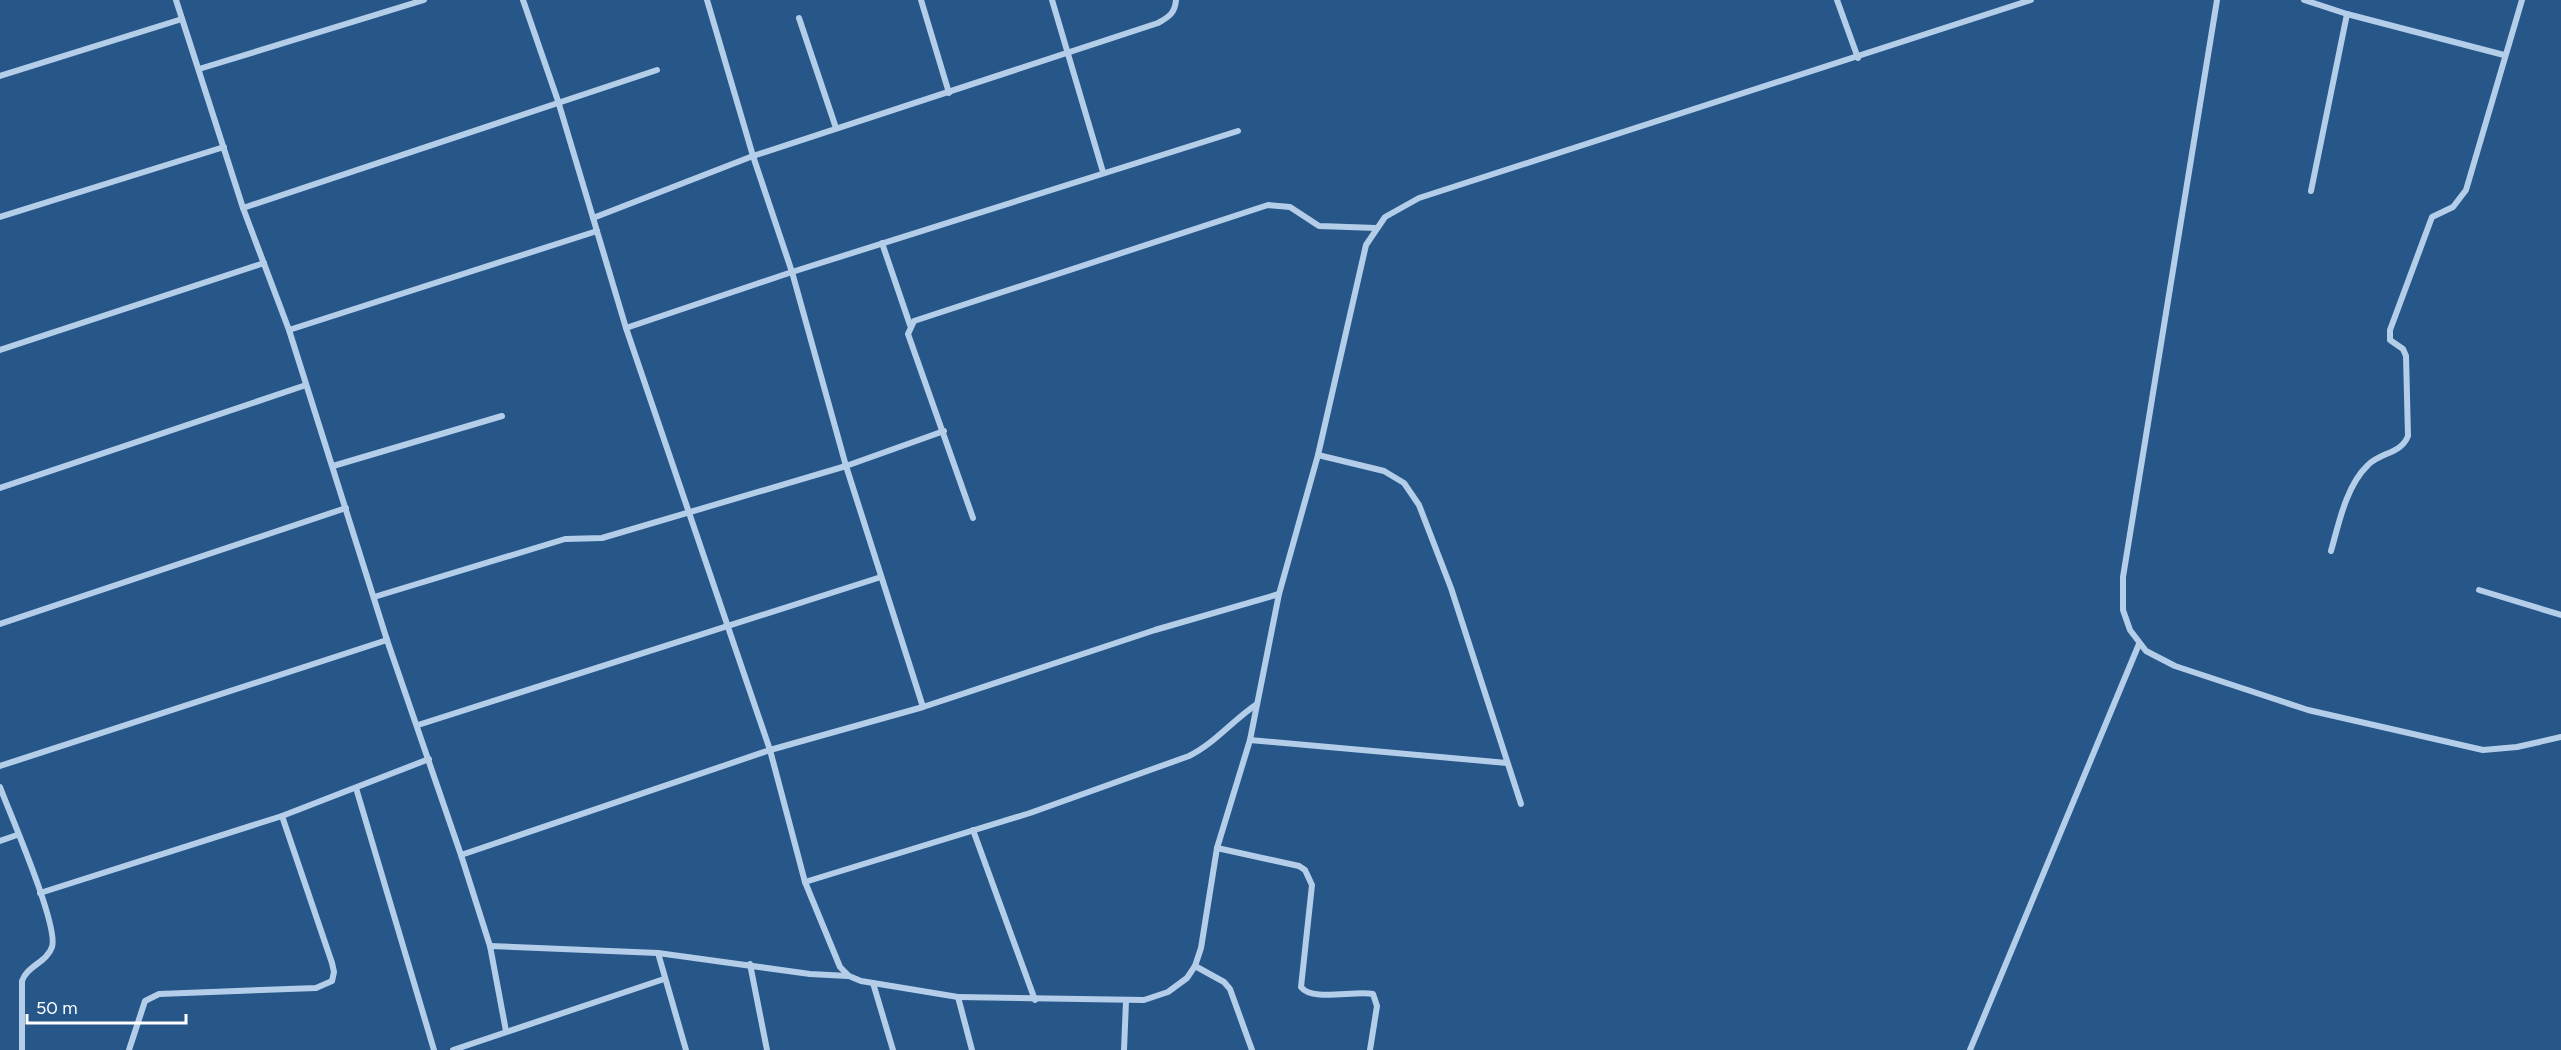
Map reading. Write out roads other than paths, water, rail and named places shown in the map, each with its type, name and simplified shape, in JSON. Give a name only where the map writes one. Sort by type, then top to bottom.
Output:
[{"type":"street","points":[[176,0],[243,208],[289,330],[387,640],[461,855],[490,946],[506,1030]]},
{"type":"street","points":[[199,69],[424,0]]},
{"type":"street","points":[[523,0],[558,101],[626,328],[770,750],[805,882],[840,967],[849,976]]},
{"type":"street","points":[[707,0],[753,156],[792,272],[846,466],[922,708]]},
{"type":"street","points":[[921,0],[949,93]]},
{"type":"street","points":[[1052,0],[1069,51],[1103,172]]},
{"type":"street","points":[[593,218],[753,156],[1158,22],[1169,17],[1175,9],[1176,0]]},
{"type":"street","points":[[1837,0],[1857,58]]},
{"type":"street","points":[[490,946],[658,953],[810,974],[849,976],[873,983],[958,997],[1126,1001],[1144,1000],[1168,992],[1187,978],[1195,966],[1201,948],[1217,848],[1250,740],[1279,594],[1318,455],[1366,245],[1385,217],[1419,198],[2031,0]]},
{"type":"street","points":[[2217,0],[2123,577],[2123,610],[2130,630],[2139,644],[2160,660],[2271,700],[2472,748],[2502,749],[2561,737]]},
{"type":"street","points":[[2304,0],[2347,14],[2504,55]]},
{"type":"street","points":[[2331,551],[2340,517],[2360,474],[2374,459],[2403,446],[2408,436],[2406,356],[2403,349],[2390,340],[2390,330],[2432,217],[2453,207],[2466,190],[2522,0]]},
{"type":"street","points":[[2311,191],[2347,14]]},
{"type":"street","points":[[799,18],[836,128]]},
{"type":"street","points":[[0,76],[182,19]]},
{"type":"street","points":[[243,208],[558,101],[657,70]]},
{"type":"street","points":[[626,328],[882,243],[1103,172],[1127,168],[1238,131]]},
{"type":"street","points":[[0,217],[224,147]]},
{"type":"street","points":[[910,326],[922,317],[1268,205],[1290,207],[1319,226],[1376,228]]},
{"type":"street","points":[[289,330],[597,231]]},
{"type":"street","points":[[882,243],[910,326],[908,334],[973,518]]},
{"type":"street","points":[[0,350],[264,263]]},
{"type":"street","points":[[0,488],[306,385]]},
{"type":"street","points":[[333,466],[502,416]]},
{"type":"street","points":[[374,597],[565,539],[602,538],[846,466],[944,431]]},
{"type":"street","points":[[1318,455],[1384,471],[1399,479],[1413,493],[1451,588],[1521,804]]},
{"type":"street","points":[[0,624],[346,508]]},
{"type":"street","points":[[418,725],[727,625],[881,578]]},
{"type":"street","points":[[2480,590],[2561,615]]},
{"type":"street","points":[[461,855],[770,750],[922,708],[1155,630],[1279,594]]},
{"type":"street","points":[[0,766],[387,640]]},
{"type":"street","points":[[1970,1050],[2139,644]]},
{"type":"street","points":[[805,882],[1030,813],[1189,756],[1208,746],[1232,721],[1257,704]]},
{"type":"street","points":[[1250,740],[1507,763]]},
{"type":"street","points":[[40,892],[282,816],[429,759]]},
{"type":"street","points":[[0,788],[40,892],[53,945],[22,981],[22,1050]]},
{"type":"street","points":[[356,788],[434,1050]]},
{"type":"street","points":[[129,1050],[146,1001],[159,994],[316,988],[332,981],[334,972],[332,963],[282,816]]},
{"type":"street","points":[[973,830],[1035,1000]]},
{"type":"street","points":[[0,841],[17,835]]},
{"type":"street","points":[[1217,848],[1299,866],[1305,870],[1312,885],[1301,987],[1309,993],[1372,994],[1377,1006],[1370,1050]]},
{"type":"street","points":[[658,953],[686,1050]]},
{"type":"street","points":[[750,964],[767,1050]]},
{"type":"street","points":[[1195,966],[1224,982],[1230,989],[1252,1050]]},
{"type":"street","points":[[453,1050],[506,1030],[664,979]]},
{"type":"street","points":[[873,983],[893,1050]]},
{"type":"street","points":[[958,997],[972,1050]]},
{"type":"street","points":[[1124,1050],[1126,1001]]}]
